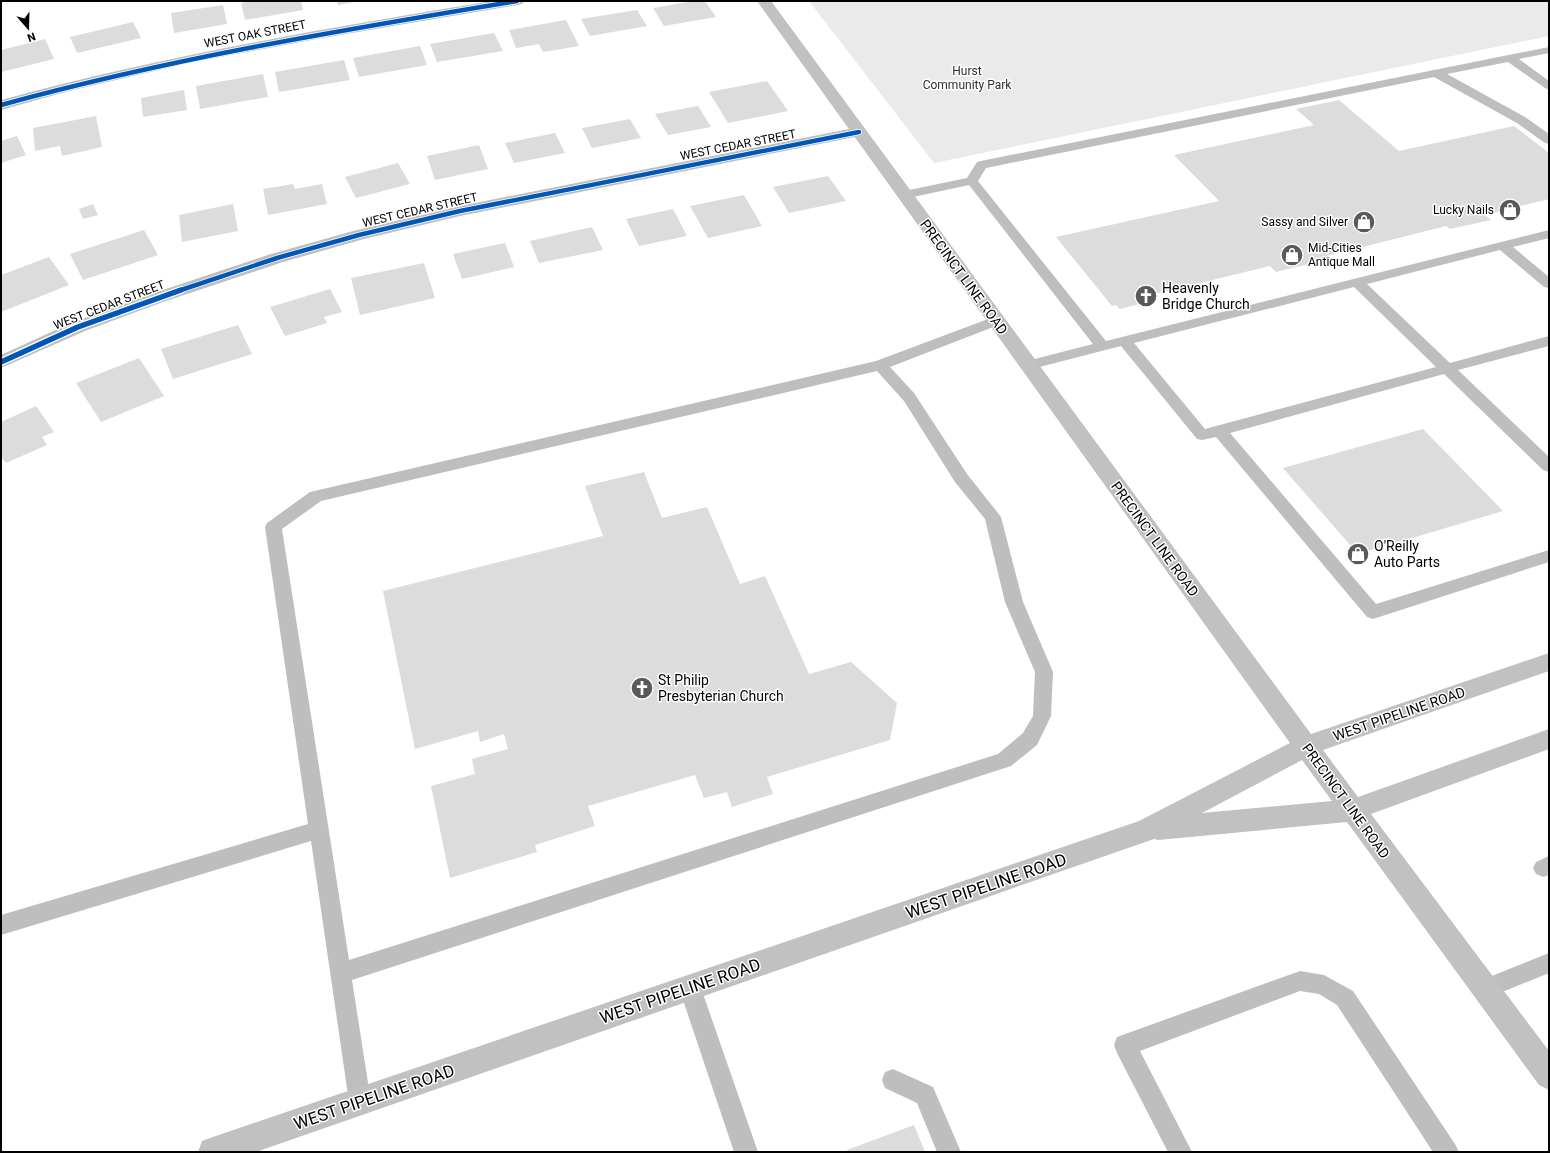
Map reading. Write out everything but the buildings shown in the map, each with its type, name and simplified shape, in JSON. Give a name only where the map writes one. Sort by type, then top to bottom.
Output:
[{"type":"main road","name":"PRECINCT LINE ROAD","points":[[764,1],[1306,746],[1549,1075]]},
{"type":"main road","name":"WEST PIPELINE ROAD","points":[[213,1152],[1147,830],[1306,746],[1549,662]]},
{"type":"main road","name":"WEST PIPELINE ROAD","points":[[1147,830],[1353,810],[1549,739]]},
{"type":"street","name":"WEST OAK STREET","points":[[1,105],[139,69],[223,51],[517,1]]},
{"type":"street","name":"WEST CEDAR STREET","points":[[1,362],[78,327],[157,298],[277,258],[359,235],[460,211],[859,132]]},
{"type":"lane","points":[[904,195],[972,182],[981,166],[1549,50]]},
{"type":"lane","points":[[1510,58],[1549,86]]},
{"type":"lane","points":[[1436,73],[1521,120],[1549,140]]},
{"type":"lane","points":[[972,182],[1103,346]]},
{"type":"lane","points":[[1028,364],[1549,234]]},
{"type":"lane","points":[[1503,246],[1549,284]]},
{"type":"lane","points":[[1357,282],[1549,466]]},
{"type":"lane","points":[[360,1102],[273,527],[316,496],[880,365],[996,321]]},
{"type":"lane","points":[[1124,340],[1202,434],[1549,341]]},
{"type":"lane","points":[[340,974],[1004,760],[1030,739],[1042,716],[1044,672],[1014,602],[993,517],[961,478],[909,397],[880,365]]},
{"type":"lane","points":[[1219,430],[1373,612],[1549,556]]},
{"type":"lane","points":[[1,925],[319,830]]},
{"type":"lane","points":[[1485,989],[1549,963]]},
{"type":"lane","points":[[1180,1152],[1125,1045],[1300,982],[1314,982],[1327,986],[1345,998],[1447,1152]]},
{"type":"lane","points":[[690,988],[746,1152]]},
{"type":"lane","points":[[893,1080],[925,1094],[949,1152]]},
{"type":"green space","name":"Hurst Community Park","points":[[809,1],[1549,1],[1549,36],[934,163]]},
{"type":"cycle path","points":[[1,105],[65,87],[193,58],[322,33],[517,1]]},
{"type":"cycle path","points":[[1,362],[78,327],[157,298],[277,258],[359,235],[460,211],[859,132]]},
{"type":"place","name":"Lucky Nails","points":[[1510,210]]},
{"type":"place","name":"Sassy and Silver","points":[[1364,222]]},
{"type":"place","name":"Mid-Cities Antique Mall","points":[[1292,255]]},
{"type":"place","name":"Heavenly Bridge Church","points":[[1146,296]]},
{"type":"place","name":"O'Reilly Auto Parts","points":[[1358,554]]},
{"type":"place","name":"St Philip Presbyterian Church","points":[[642,688]]}]
